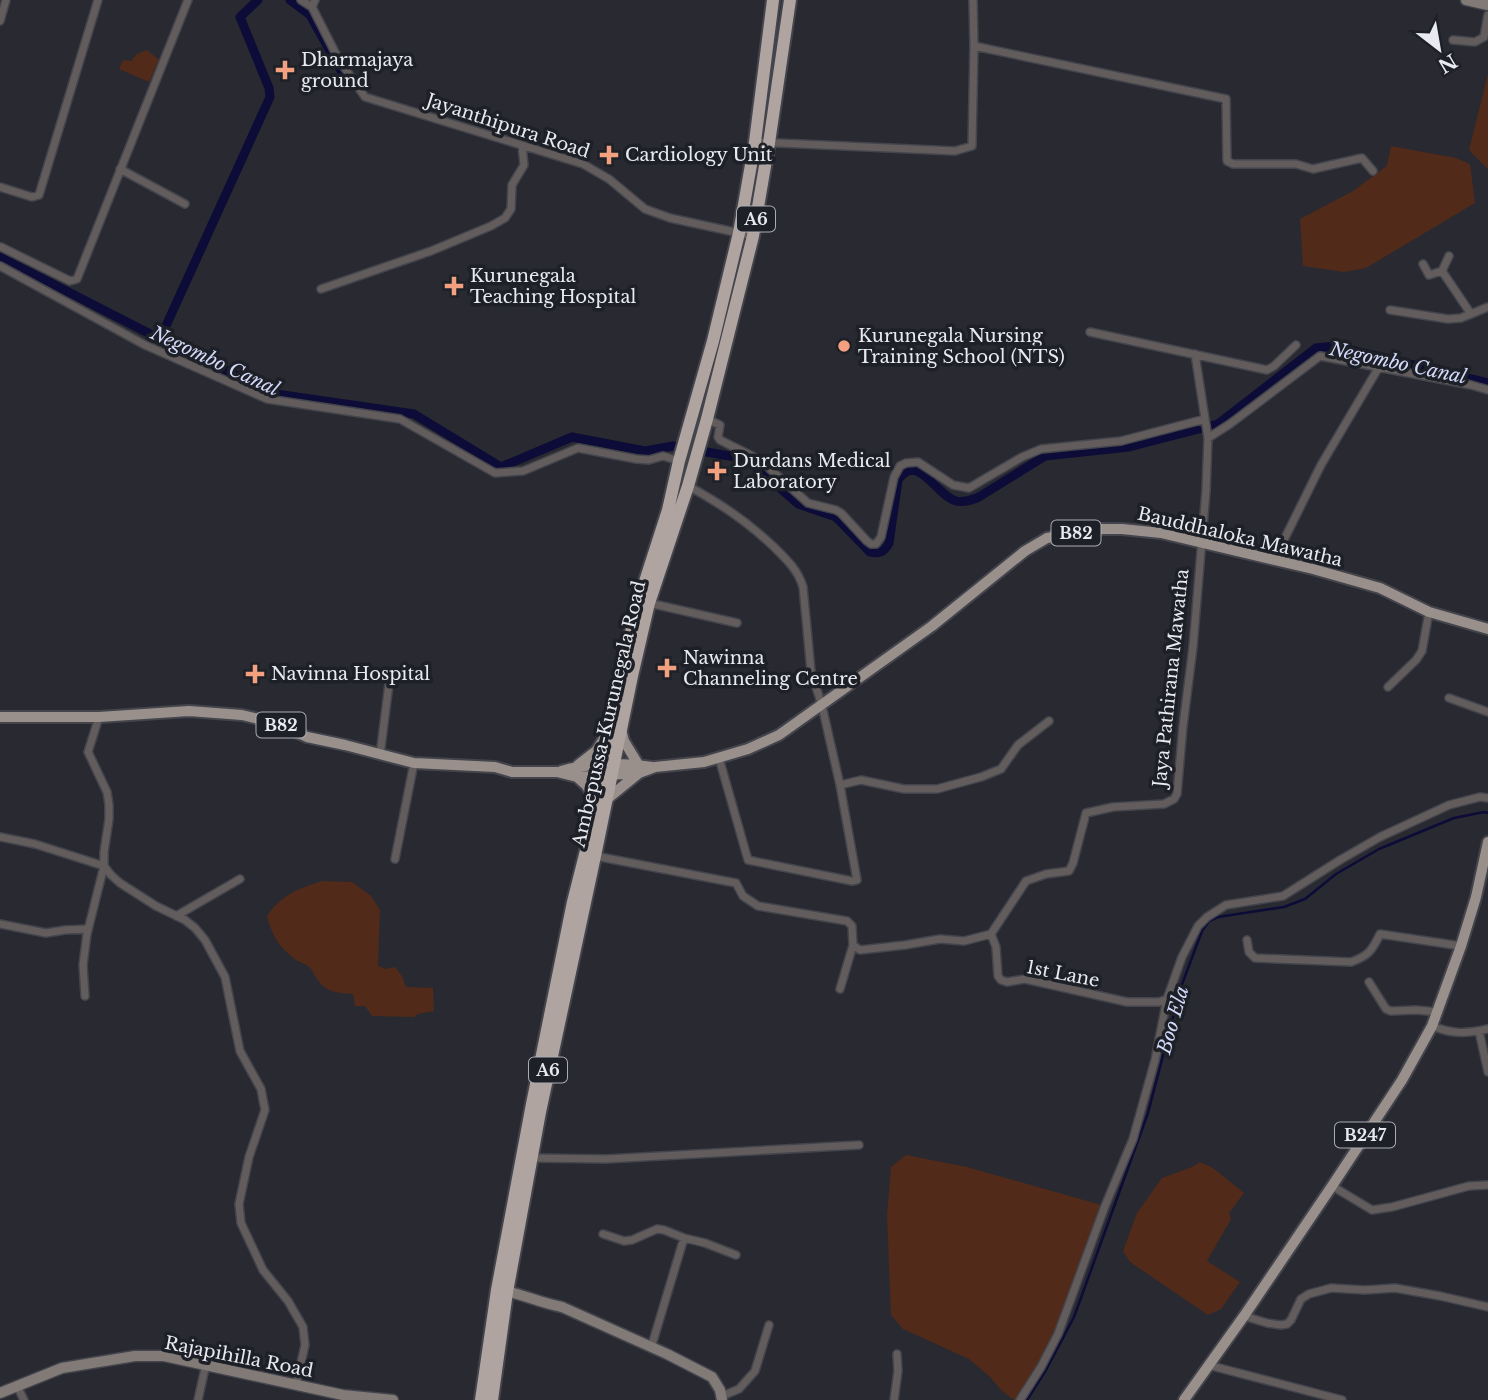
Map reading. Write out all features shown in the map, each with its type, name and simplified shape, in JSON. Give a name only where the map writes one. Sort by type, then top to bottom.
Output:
[{"type":"highway","name":"Ambepussa-Kurunegala Road","points":[[481,1400],[539,1067],[573,902],[608,769],[621,673],[639,600],[668,510],[739,233],[755,142],[773,0]]},
{"type":"highway","name":"Ambepussa-Kurunegala Road","points":[[615,729],[632,676],[649,603],[708,419],[753,236],[790,0]]},
{"type":"highway","name":"Ambepussa-Kurunegala Road","points":[[492,1400],[502,1291],[595,856],[601,799]]},
{"type":"main road","name":"Bauddhaloka Mawatha","points":[[608,769],[638,769],[704,762],[748,749],[779,735],[932,626],[1025,551],[1047,538],[1098,529],[1122,528],[1161,533],[1274,560],[1380,588],[1429,612],[1488,629]]},
{"type":"main road","name":"B82","points":[[0,717],[99,717],[189,711],[242,715],[276,723],[307,737],[414,763],[495,767],[512,772],[608,769]]},
{"type":"main road","points":[[615,729],[638,769],[601,799],[576,772],[615,729]]},
{"type":"main road","name":"B247","points":[[1184,1400],[1332,1186],[1402,1080],[1432,1026],[1461,946],[1488,842]]},
{"type":"street","points":[[0,21],[6,0]]},
{"type":"street","points":[[0,187],[32,197],[39,195],[98,0]]},
{"type":"street","points":[[1,247],[70,281],[77,279],[188,0]]},
{"type":"street","points":[[301,0],[313,4]]},
{"type":"street","points":[[755,142],[954,151],[972,146],[973,0]]},
{"type":"street","points":[[1466,0],[1488,5]]},
{"type":"street","name":"Jayanthipura Road","points":[[313,4],[339,60],[365,97],[583,163],[609,179],[645,209],[670,218],[753,236]]},
{"type":"street","points":[[1453,40],[1475,42],[1483,37],[1488,15]]},
{"type":"street","points":[[974,46],[1226,99],[1227,161],[1233,164],[1296,164],[1313,169],[1362,158],[1373,171]]},
{"type":"street","points":[[321,289],[431,251],[505,218],[511,209],[512,186],[524,165],[522,146]]},
{"type":"street","points":[[120,169],[185,204]]},
{"type":"street","points":[[1423,264],[1429,275],[1442,271],[1449,256]]},
{"type":"street","points":[[0,266],[145,345],[267,399],[400,419],[495,473],[523,471],[578,448],[636,459],[649,460],[663,456],[679,461]]},
{"type":"street","points":[[1442,271],[1471,314]]},
{"type":"street","points":[[1390,310],[1448,319],[1461,318],[1488,307]]},
{"type":"street","points":[[1090,332],[1267,370],[1297,345]]},
{"type":"street","points":[[1195,354],[1208,438],[1201,543]]},
{"type":"street","points":[[1208,438],[1320,356],[1488,390]]},
{"type":"street","points":[[1274,560],[1321,465],[1379,367]]},
{"type":"street","points":[[708,419],[720,425],[720,440],[760,460],[808,503],[841,513],[867,541],[876,544],[881,537],[896,471],[906,463],[918,462],[953,485],[968,488],[1041,449],[1121,441],[1205,419]]},
{"type":"street","points":[[688,485],[756,529],[800,576],[811,671],[840,785],[857,880],[748,860],[719,758]]},
{"type":"street","name":"Jaya Pathirana Mawatha","points":[[992,934],[1026,881],[1046,874],[1069,871],[1086,813],[1113,807],[1164,804],[1174,799],[1177,794],[1201,543]]},
{"type":"street","points":[[649,603],[737,623]]},
{"type":"street","points":[[1388,687],[1422,651],[1429,612]]},
{"type":"street","points":[[380,755],[389,684]]},
{"type":"street","points":[[1449,698],[1488,712]]},
{"type":"street","points":[[85,996],[83,965],[88,929],[104,866],[109,819],[107,792],[88,752],[99,717]]},
{"type":"street","points":[[840,785],[861,780],[904,789],[937,789],[981,777],[1002,769],[1018,745],[1049,721]]},
{"type":"street","points":[[395,859],[414,763]]},
{"type":"street","points":[[1020,1400],[1058,1334],[1133,1139],[1156,1060],[1167,999],[1198,926],[1226,905],[1283,896],[1391,832],[1449,806],[1480,797],[1488,798]]},
{"type":"street","points":[[0,837],[35,844],[104,866],[120,883],[195,928],[205,940],[225,977],[240,1051],[261,1089],[265,1110],[239,1204],[241,1223],[263,1270],[288,1301],[303,1327],[305,1345],[296,1385]]},
{"type":"street","points":[[595,856],[736,883],[743,896],[758,906],[847,921],[852,926],[853,946],[841,989]]},
{"type":"street","points":[[176,916],[240,879]]},
{"type":"street","points":[[0,924],[46,933],[88,929]]},
{"type":"street","points":[[853,946],[860,950],[940,939],[964,941],[992,934]]},
{"type":"street","name":"1st Lane","points":[[992,934],[996,947],[998,976],[1001,980],[1007,982],[1024,979],[1127,1002],[1159,1002],[1167,999]]},
{"type":"street","points":[[1247,940],[1249,952],[1255,958],[1351,962],[1370,953],[1380,934],[1461,946]]},
{"type":"street","points":[[1369,982],[1386,1009],[1438,1012]]},
{"type":"street","points":[[1432,1026],[1455,1033],[1488,1029]]},
{"type":"street","points":[[1479,1031],[1488,1072]]},
{"type":"street","points":[[532,1158],[606,1158],[859,1145]]},
{"type":"street","points":[[1332,1186],[1372,1210],[1469,1186],[1488,1185]]},
{"type":"street","points":[[603,1234],[624,1241],[657,1228],[736,1255]]},
{"type":"street","points":[[652,1348],[684,1238]]},
{"type":"street","points":[[1244,1316],[1274,1324],[1287,1324],[1301,1299],[1331,1288],[1395,1288],[1488,1307]]},
{"type":"street","points":[[502,1291],[562,1307],[667,1354],[712,1377],[722,1398],[739,1389],[755,1371],[769,1325]]},
{"type":"street","points":[[894,1400],[898,1371],[897,1354]]},
{"type":"street","name":"Rajapihilla Road","points":[[0,1393],[62,1368],[135,1356],[164,1356],[342,1397],[393,1400]]},
{"type":"street","points":[[198,1400],[206,1364]]},
{"type":"street","points":[[1208,1365],[1342,1400]]},
{"type":"street","points":[[16,1386],[24,1400]]},
{"type":"shaded area","points":[[147,50],[159,60],[149,82],[119,69],[123,60],[131,61],[137,54]]},
{"type":"shaded area","points":[[1488,74],[1488,169],[1469,150]]},
{"type":"shaded area","points":[[1391,146],[1456,158],[1470,164],[1475,203],[1366,268],[1344,272],[1303,266],[1300,219],[1353,191],[1387,166]]},
{"type":"shaded area","points":[[322,881],[352,882],[371,896],[380,910],[378,966],[386,969],[395,967],[406,987],[433,988],[434,1011],[414,1017],[372,1016],[365,1006],[355,1006],[353,994],[325,988],[307,965],[282,947],[271,930],[267,916],[278,903],[292,893]]},
{"type":"shaded area","points":[[906,1155],[967,1167],[1105,1206],[1071,1301],[1020,1400],[1014,1400],[1002,1391],[969,1359],[903,1329],[891,1315],[887,1216],[891,1167]]},
{"type":"shaded area","points":[[1200,1162],[1213,1168],[1244,1193],[1229,1213],[1231,1219],[1207,1261],[1240,1282],[1221,1309],[1208,1315],[1130,1262],[1123,1251],[1137,1213],[1162,1178]]},
{"type":"waterway","points":[[160,339],[270,97],[269,88],[240,17],[258,0]]},
{"type":"waterway","points":[[290,0],[310,15],[348,83]]},
{"type":"waterway","name":"Negombo Canal","points":[[0,257],[160,339],[276,394],[414,414],[501,467],[572,437],[645,451],[673,446],[735,457],[755,466],[798,504],[836,517],[873,553],[881,552],[889,543],[898,480],[905,472],[920,472],[956,501],[971,500],[1045,456],[1129,447],[1218,424],[1316,348],[1335,346],[1488,383]]},
{"type":"waterway","name":"Boo Ela","points":[[1027,1400],[1074,1317],[1148,1113],[1181,987],[1202,931],[1209,921],[1218,917],[1284,907],[1305,899],[1336,874],[1379,849],[1454,818],[1488,813]]},
{"type":"place","name":"Dharmajaya ground","points":[[285,70]]},
{"type":"place","name":"Cardiology Unit","points":[[609,155]]},
{"type":"place","name":"Kurunegala Teaching Hospital","points":[[454,286]]},
{"type":"place","name":"Kurunegala Nursing Training School (NTS)","points":[[844,346]]},
{"type":"place","name":"Durdans Medical Laboratory","points":[[717,471]]},
{"type":"place","name":"Nawinna Channeling Centre","points":[[667,668]]},
{"type":"place","name":"Navinna Hospital","points":[[255,674]]}]
